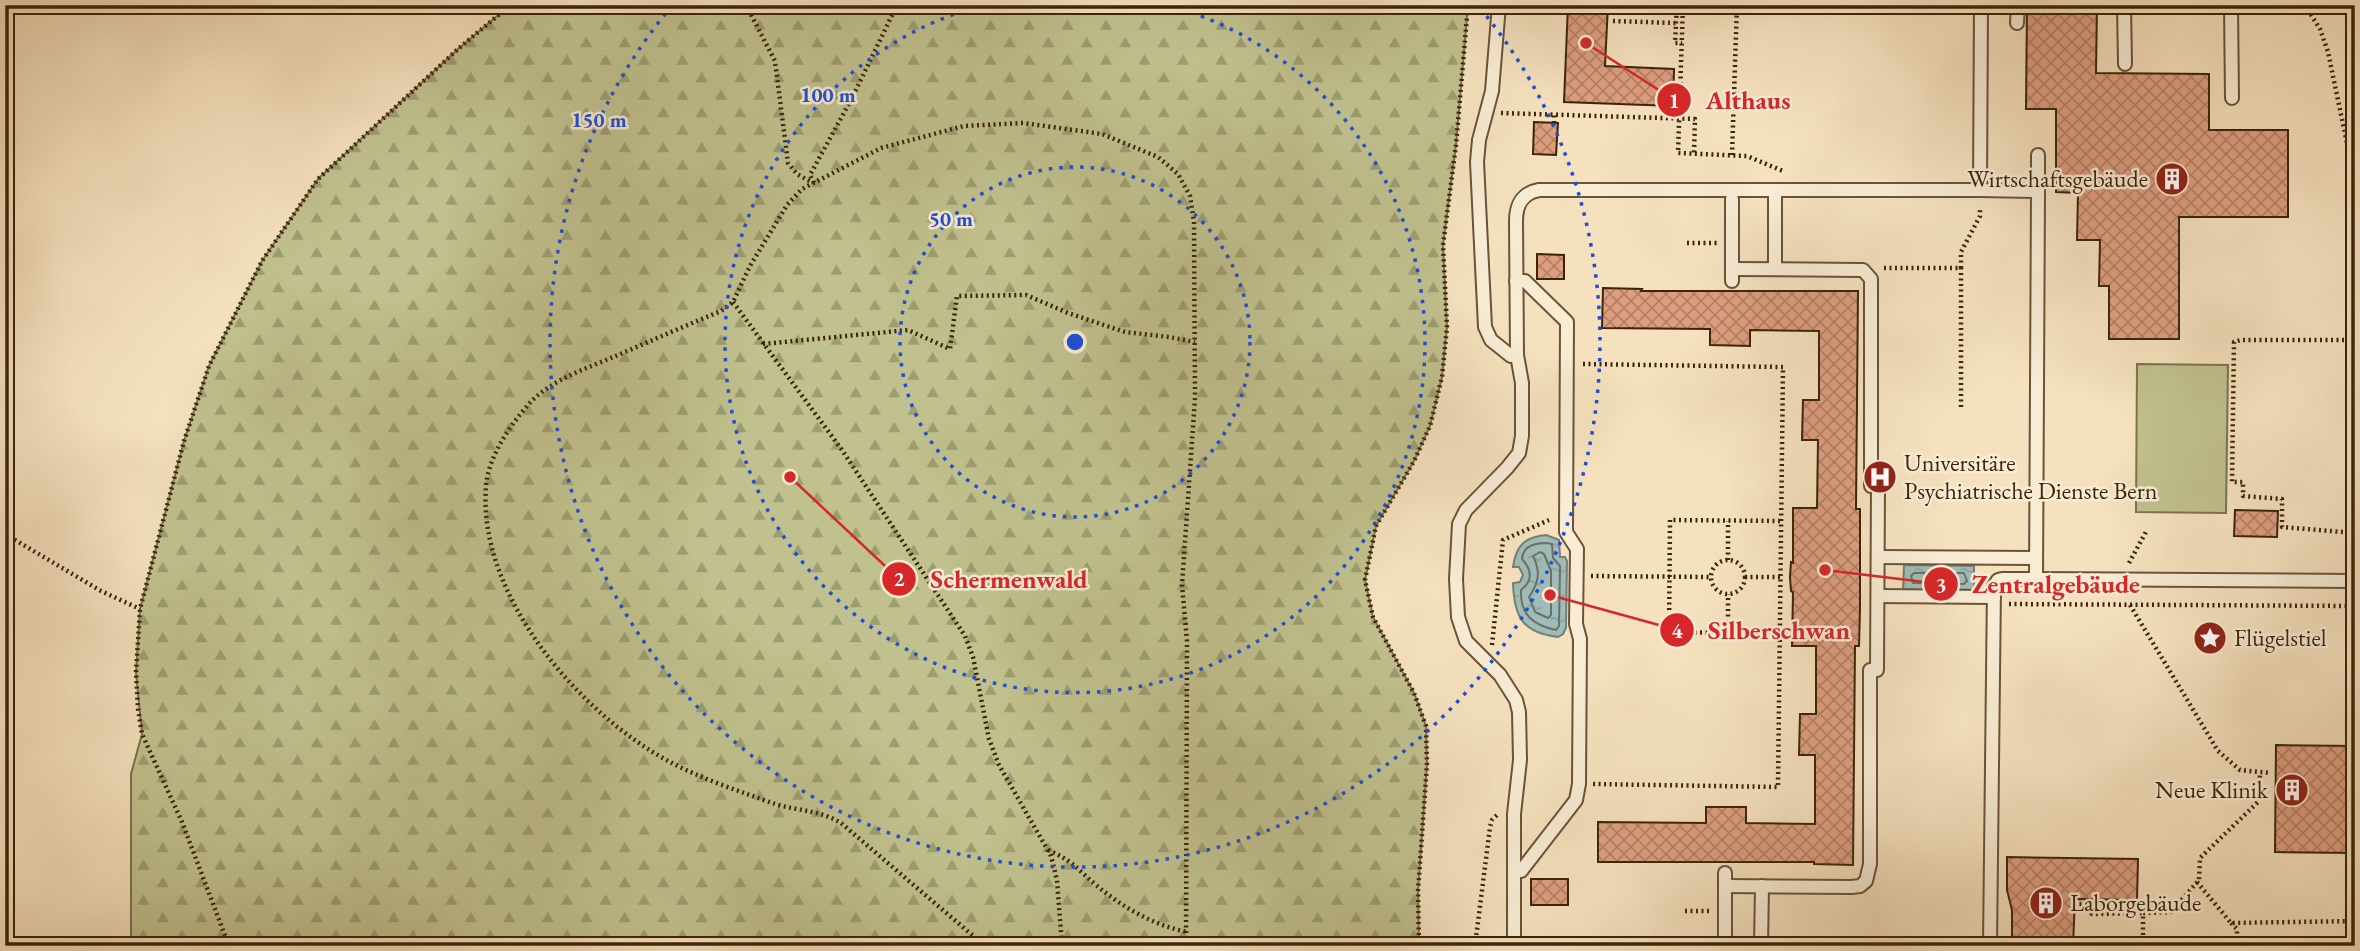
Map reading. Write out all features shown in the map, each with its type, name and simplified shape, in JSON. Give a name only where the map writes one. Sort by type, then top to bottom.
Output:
[{"type":"lane","points":[[1499,5],[1492,91],[1479,140],[1477,162],[1485,327],[1492,340],[1511,356],[1517,355]]},
{"type":"lane","points":[[1980,190],[1981,5]]},
{"type":"lane","points":[[2017,23],[2018,5]]},
{"type":"lane","points":[[2124,5],[2124,64]]},
{"type":"lane","points":[[2231,5],[2232,98]]},
{"type":"lane","points":[[2036,579],[2038,155]]},
{"type":"lane","points":[[1775,190],[1775,269]]},
{"type":"lane","points":[[1514,946],[1519,712],[1509,687],[1465,641],[1460,629],[1456,600],[1459,524],[1466,510],[1519,453],[1522,436],[1521,383],[1517,355],[1516,213],[1523,197],[1531,191],[2038,191]]},
{"type":"lane","points":[[1725,886],[1852,887],[1860,886],[1866,881],[1869,874],[1870,670],[1877,670],[1878,596],[1878,486],[1871,485],[1871,279],[1863,270],[1775,269],[1732,275],[1732,199]]},
{"type":"lane","points":[[1514,871],[1521,871],[1576,800],[1580,639],[1576,624],[1577,549],[1566,533],[1567,322],[1525,281],[1516,281]]},
{"type":"lane","points":[[1878,557],[2036,558]]},
{"type":"lane","points":[[1990,946],[1994,586],[1998,580],[2355,581]]},
{"type":"lane","points":[[1878,596],[1994,601]]},
{"type":"lane","points":[[1725,873],[1725,946]]},
{"type":"lane","points":[[1761,946],[1762,886]]},
{"type":"path","points":[[229,946],[182,822],[142,734],[136,673],[140,609],[184,441],[209,366],[262,261],[318,179],[458,49],[513,5]]},
{"type":"path","points":[[746,5],[775,61],[788,163],[797,174],[814,183]]},
{"type":"path","points":[[814,183],[810,175],[853,96],[897,5]]},
{"type":"path","points":[[1419,946],[1418,891],[1427,764],[1426,726],[1414,693],[1373,617],[1365,580],[1376,526],[1415,461],[1430,426],[1442,377],[1447,327],[1443,245],[1456,145],[1468,5]]},
{"type":"path","points":[[1676,5],[1675,43],[1682,43]]},
{"type":"path","points":[[1683,5],[1678,153],[1746,156],[1794,176]]},
{"type":"path","points":[[1732,155],[1737,5]]},
{"type":"path","points":[[2305,5],[2320,29],[2328,52],[2355,182]]},
{"type":"path","points":[[1613,21],[1676,23]]},
{"type":"path","points":[[1486,112],[1695,119],[1694,154]]},
{"type":"path","points":[[1554,123],[1555,115]]},
{"type":"path","points":[[985,946],[841,823],[828,816],[779,805],[673,763],[599,713],[567,680],[528,629],[507,590],[488,524],[486,483],[505,437],[528,405],[548,388],[572,375],[721,311],[733,302],[750,266],[787,205],[802,189],[881,148],[964,126],[990,123],[1023,123],[1102,134],[1158,157],[1178,174],[1190,196],[1194,222],[1195,398],[1182,585],[1187,654],[1186,946]]},
{"type":"path","points":[[1961,407],[1961,252],[1980,216]]},
{"type":"path","points":[[1687,243],[1732,243]]},
{"type":"path","points":[[1863,270],[1961,268]]},
{"type":"path","points":[[762,344],[908,330],[950,349],[957,296],[1026,295],[1068,313],[1125,332],[1195,342]]},
{"type":"path","points":[[733,302],[842,450],[965,636],[973,657],[989,739],[999,765],[1047,850],[1056,880],[1062,946]]},
{"type":"path","points":[[2355,340],[2234,342],[2232,482],[2243,482],[2243,496],[2282,499],[2282,527],[2355,533]]},
{"type":"path","points":[[1567,363],[1783,367],[1778,787],[1578,784]]},
{"type":"path","points":[[1487,663],[1491,658],[1503,540],[1560,516],[1566,516]]},
{"type":"path","points":[[1779,634],[1670,632],[1670,520],[1781,522]]},
{"type":"path","points":[[1728,521],[1728,560]]},
{"type":"path","points":[[2120,580],[2147,530]]},
{"type":"path","points":[[5,534],[101,591],[140,609]]},
{"type":"path","points":[[1728,560],[1741,566],[1745,577],[1740,589],[1728,594],[1715,588],[1712,577],[1716,565],[1728,560]]},
{"type":"path","points":[[1576,576],[1712,577]]},
{"type":"path","points":[[1745,577],[1780,577]]},
{"type":"path","points":[[1728,594],[1728,633]]},
{"type":"path","points":[[1994,601],[2355,606]]},
{"type":"path","points":[[2130,604],[2215,748],[2240,769],[2270,773]]},
{"type":"path","points":[[2074,904],[2086,904],[2092,914],[2171,912],[2200,878],[2200,858],[2259,801],[2260,773]]},
{"type":"path","points":[[1475,946],[1492,820],[1507,803],[1515,803]]},
{"type":"path","points":[[1047,850],[1067,858],[1096,885],[1127,908],[1161,926],[1186,932]]},
{"type":"path","points":[[2197,882],[2236,929],[2236,945],[2255,946]]},
{"type":"path","points":[[1685,911],[1725,911]]},
{"type":"path","points":[[2143,913],[2143,946]]},
{"type":"path","points":[[2231,923],[2355,921]]},
{"type":"green space","points":[[513,5],[1468,5],[1456,145],[1443,245],[1447,327],[1442,377],[1430,426],[1414,461],[1376,526],[1365,580],[1373,617],[1414,693],[1426,726],[1427,764],[1418,891],[1419,946],[131,946],[131,774],[142,734],[136,673],[140,609],[184,441],[209,366],[262,261],[318,179],[458,49]]},
{"type":"green space","points":[[2137,364],[2228,365],[2226,513],[2136,512]]},
{"type":"water","points":[[1546,535],[1559,540],[1560,557],[1565,557],[1567,561],[1566,628],[1558,637],[1536,632],[1528,627],[1522,621],[1515,605],[1513,583],[1520,582],[1523,575],[1519,567],[1513,567],[1516,553],[1527,540]]},
{"type":"water","points":[[1904,565],[1974,566],[1974,591],[1903,590]]},
{"type":"building","points":[[1568,5],[1608,5],[1605,66],[1674,69],[1673,106],[1564,102]]},
{"type":"building","name":"Wirtschaftsgebäude","points":[[2027,5],[2097,5],[2096,73],[2209,74],[2209,130],[2288,130],[2288,217],[2179,217],[2179,339],[2109,339],[2109,286],[2099,286],[2100,240],[2077,240],[2078,193],[2056,192],[2056,109],[2026,109]]},
{"type":"building","points":[[1534,122],[1558,123],[1556,155],[1533,154]]},
{"type":"building","points":[[1537,254],[1564,255],[1564,279],[1537,279]]},
{"type":"building","points":[[1603,288],[1642,289],[1641,291],[1858,291],[1856,509],[1860,509],[1860,609],[1859,646],[1855,646],[1853,865],[1814,862],[1598,862],[1598,822],[1706,823],[1706,807],[1746,807],[1746,823],[1815,824],[1815,755],[1799,755],[1800,714],[1816,714],[1816,646],[1792,646],[1793,592],[1790,577],[1791,562],[1793,563],[1793,508],[1817,508],[1818,440],[1802,440],[1803,400],[1819,400],[1819,331],[1750,330],[1750,346],[1710,345],[1710,329],[1602,328]]},
{"type":"building","points":[[2235,510],[2278,511],[2277,537],[2234,536]]},
{"type":"building","name":"Neue Klinik","points":[[2276,745],[2355,746],[2355,853],[2275,852]]},
{"type":"building","name":"Laborgebäude","points":[[2007,857],[2138,859],[2137,900],[2075,899],[2073,946],[2012,946]]},
{"type":"building","points":[[1531,879],[1568,879],[1568,905],[1531,905]]},
{"type":"place","name":"Althaus","points":[[1586,43]]},
{"type":"place","name":"Wirtschaftsgebäude","points":[[2172,179]]},
{"type":"place","name":"Schermenwald","points":[[790,477]]},
{"type":"place","name":"Universitäre Psychiatrische Dienste Bern","points":[[1880,477]]},
{"type":"place","name":"Zentralgebäude","points":[[1825,570]]},
{"type":"place","name":"Silberschwan","points":[[1550,595]]},
{"type":"place","name":"Flügelstiel","points":[[2210,638]]},
{"type":"place","name":"Neue Klinik","points":[[2292,790]]},
{"type":"place","name":"Laborgebäude","points":[[2046,903]]}]
